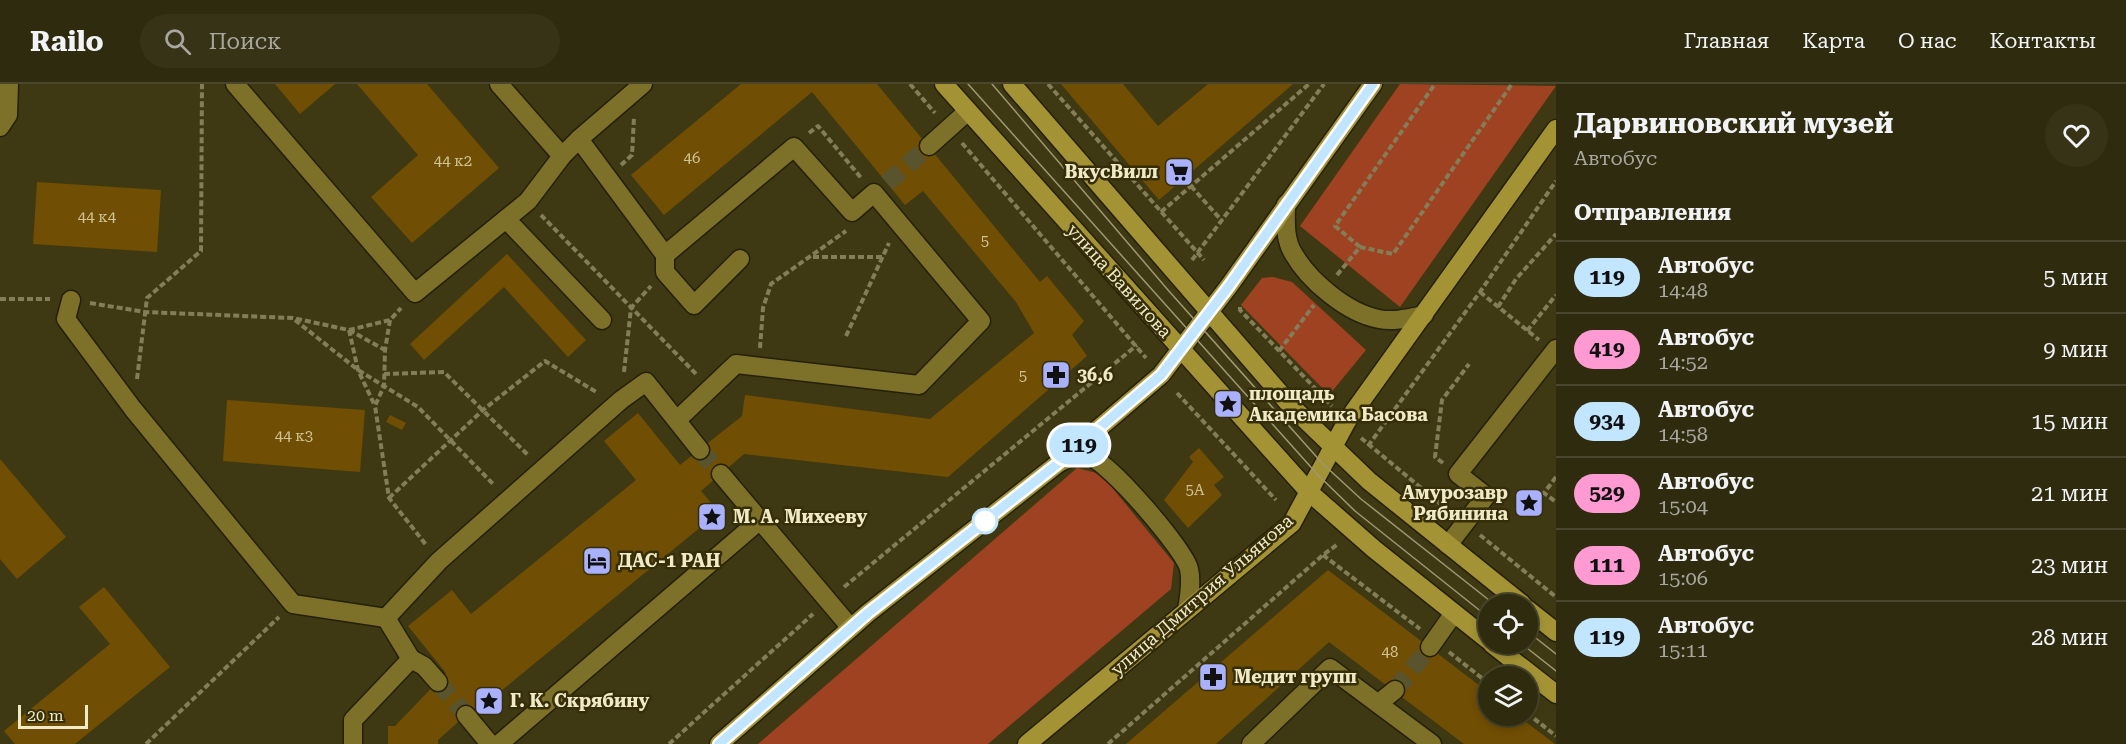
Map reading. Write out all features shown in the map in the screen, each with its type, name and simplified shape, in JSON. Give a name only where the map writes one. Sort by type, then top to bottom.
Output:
[{"type":"main road","name":"улица Вавилова","points":[[944,84],[1309,492],[1374,549],[1478,632]]},
{"type":"main road","points":[[1012,84],[1283,398],[1333,447],[1510,594]]},
{"type":"main road","points":[[719,744],[852,628],[1056,465],[1161,375],[1210,311],[1373,84]]},
{"type":"main road","name":"улица Дмитрия Ульянова","points":[[1027,744],[1292,523],[1347,421],[1556,129]]},
{"type":"main road","points":[[1538,618],[1556,632]]},
{"type":"main road","points":[[1505,654],[1556,694]]},
{"type":"street","points":[[0,127],[8,115],[9,84]]},
{"type":"street","points":[[235,84],[415,293],[528,201],[562,156],[639,87]]},
{"type":"street","points":[[499,84],[562,156]]},
{"type":"street","points":[[928,146],[968,111]]},
{"type":"street","points":[[579,139],[608,177],[694,305],[740,259]]},
{"type":"street","points":[[665,264],[794,147],[852,212],[880,188],[899,223],[981,321],[919,385],[736,364],[677,420]]},
{"type":"street","points":[[1286,204],[1286,231],[1292,252],[1325,290],[1354,309],[1378,319],[1401,320],[1424,315]]},
{"type":"street","points":[[506,219],[602,320]]},
{"type":"street","points":[[71,300],[66,319],[134,409],[293,604],[386,618],[411,658],[424,666],[438,682]]},
{"type":"street","points":[[1449,545],[1486,496],[1458,474],[1555,351]]},
{"type":"street","points":[[386,618],[439,561],[508,498],[619,402],[646,382],[700,450]]},
{"type":"street","points":[[1056,465],[1073,456],[1091,457],[1119,477],[1186,560],[1190,584],[1187,610]]},
{"type":"street","points":[[721,474],[852,628]]},
{"type":"street","points":[[499,744],[760,520]]},
{"type":"street","points":[[1432,643],[1454,613]]},
{"type":"street","points":[[353,744],[353,720],[411,658]]},
{"type":"street","points":[[1251,744],[1330,668],[1432,744]]},
{"type":"street","points":[[1379,703],[1395,690]]},
{"type":"street","points":[[466,715],[490,744]]},
{"type":"path","points":[[134,409],[147,298],[201,251],[202,84]]},
{"type":"path","points":[[910,84],[1146,358]]},
{"type":"path","points":[[1048,84],[1204,261]]},
{"type":"path","points":[[1161,212],[1309,84]]},
{"type":"path","points":[[1190,263],[1324,84]]},
{"type":"path","points":[[1435,84],[1335,226],[1360,247],[1393,254],[1512,84]]},
{"type":"path","points":[[608,177],[632,155],[639,87]]},
{"type":"path","points":[[794,147],[818,126],[880,188]]},
{"type":"path","points":[[1368,446],[1480,292],[1556,181]]},
{"type":"path","points":[[1191,186],[1222,221]]},
{"type":"path","points":[[528,201],[710,388]]},
{"type":"path","points":[[759,367],[763,308],[771,284],[845,232],[852,212]]},
{"type":"path","points":[[846,336],[899,223]]},
{"type":"path","points":[[1498,307],[1516,279],[1556,234]]},
{"type":"path","points":[[1279,351],[1360,247]]},
{"type":"path","points":[[812,257],[882,257]]},
{"type":"path","points":[[389,498],[483,411],[545,361],[619,402],[631,308],[665,264]]},
{"type":"path","points":[[1480,292],[1555,351]]},
{"type":"path","points":[[375,406],[384,386],[385,350],[390,320],[415,293]]},
{"type":"path","points":[[1527,331],[1556,295]]},
{"type":"path","points":[[0,299],[71,300],[145,312],[292,318],[348,330],[385,350]]},
{"type":"path","points":[[292,318],[358,370],[418,407],[508,498]]},
{"type":"path","points":[[348,330],[390,320]]},
{"type":"path","points":[[348,330],[358,370],[375,406],[389,498],[439,561]]},
{"type":"path","points":[[1129,336],[1133,331]]},
{"type":"path","points":[[669,744],[828,600],[1137,345]]},
{"type":"path","points":[[1435,457],[1442,400],[1469,364]]},
{"type":"path","points":[[384,374],[444,372],[541,469]]},
{"type":"path","points":[[1176,393],[1276,501]]},
{"type":"path","points":[[1556,477],[1544,493],[1556,502]]},
{"type":"path","points":[[1465,523],[1556,597]]},
{"type":"path","points":[[1108,744],[1323,555],[1432,643],[1478,676]]},
{"type":"path","points":[[147,744],[293,604]]},
{"type":"path","points":[[1538,722],[1556,736]]},
{"type":"shaded area","points":[[1400,84],[1556,86],[1400,307],[1300,226]]},
{"type":"shaded area","points":[[1273,277],[1292,282],[1366,350],[1329,395],[1241,305],[1262,278]]},
{"type":"shaded area","points":[[1077,468],[1101,474],[1174,563],[1171,589],[988,744],[758,744]]},
{"type":"building","points":[[275,84],[335,84],[300,114]]},
{"type":"building","points":[[357,84],[427,84],[499,168],[412,243],[371,197],[418,155]]},
{"type":"building","points":[[741,84],[877,84],[1040,282],[1047,276],[1084,321],[1072,335],[1087,356],[948,477],[744,454],[701,491],[719,512],[484,705],[482,702],[466,715],[438,740],[438,744],[388,744],[388,726],[395,726],[446,673],[408,626],[452,590],[471,614],[636,480],[604,441],[638,413],[680,465],[742,416],[745,395],[930,419],[1034,333],[1016,302],[923,191],[905,205],[812,92],[664,215],[631,175]]},
{"type":"building","points":[[1061,84],[1123,84],[1158,126],[1208,84],[1293,84],[1159,200]]},
{"type":"building","points":[[37,182],[161,190],[157,252],[33,244]]},
{"type":"building","points":[[507,254],[586,340],[568,357],[504,287],[424,360],[410,344]]},
{"type":"building","points":[[227,400],[365,410],[360,472],[223,461]]},
{"type":"building","points":[[390,415],[406,423],[402,430],[386,422]]},
{"type":"building","points":[[1199,448],[1224,477],[1214,485],[1222,495],[1188,528],[1164,500],[1193,462],[1189,457]]},
{"type":"building","points":[[0,459],[66,537],[17,579],[0,559]]},
{"type":"building","points":[[1328,570],[1478,684],[1478,726],[1531,726],[1555,744],[1464,744],[1329,642],[1216,744],[1126,744]]},
{"type":"building","points":[[104,587],[170,667],[75,744],[15,744],[4,731],[110,644],[79,607]]},
{"type":"tunnel","points":[[887,183],[929,146]]},
{"type":"tunnel","points":[[700,450],[721,474]]},
{"type":"tunnel","points":[[1395,690],[1430,647]]},
{"type":"tunnel","points":[[438,682],[466,715]]},
{"type":"tram line","points":[[968,84],[1318,475],[1355,511],[1478,609]]},
{"type":"tram line","points":[[992,84],[1168,290],[1323,464],[1361,499],[1481,594]]},
{"type":"tram line","points":[[1538,640],[1556,654]]},
{"type":"tram line","points":[[1535,654],[1556,671]]},
{"type":"bus line","name":"119","points":[[719,744],[868,613],[1056,465],[1161,375],[1229,286],[1373,84]]},
{"type":"place","name":"ВкусВилл","points":[[1179,172]]},
{"type":"place","name":"36,6","points":[[1056,375]]},
{"type":"place","name":"площадь Академика Басова","points":[[1228,404]]},
{"type":"place","name":"Амурозавр Рябинина","points":[[1529,503]]},
{"type":"place","name":"М. А. Михееву","points":[[712,517]]},
{"type":"place","name":"ДАС-1 РАН","points":[[597,561]]},
{"type":"place","name":"Медит групп","points":[[1213,677]]},
{"type":"place","name":"Г. К. Скрябину","points":[[489,701]]}]
